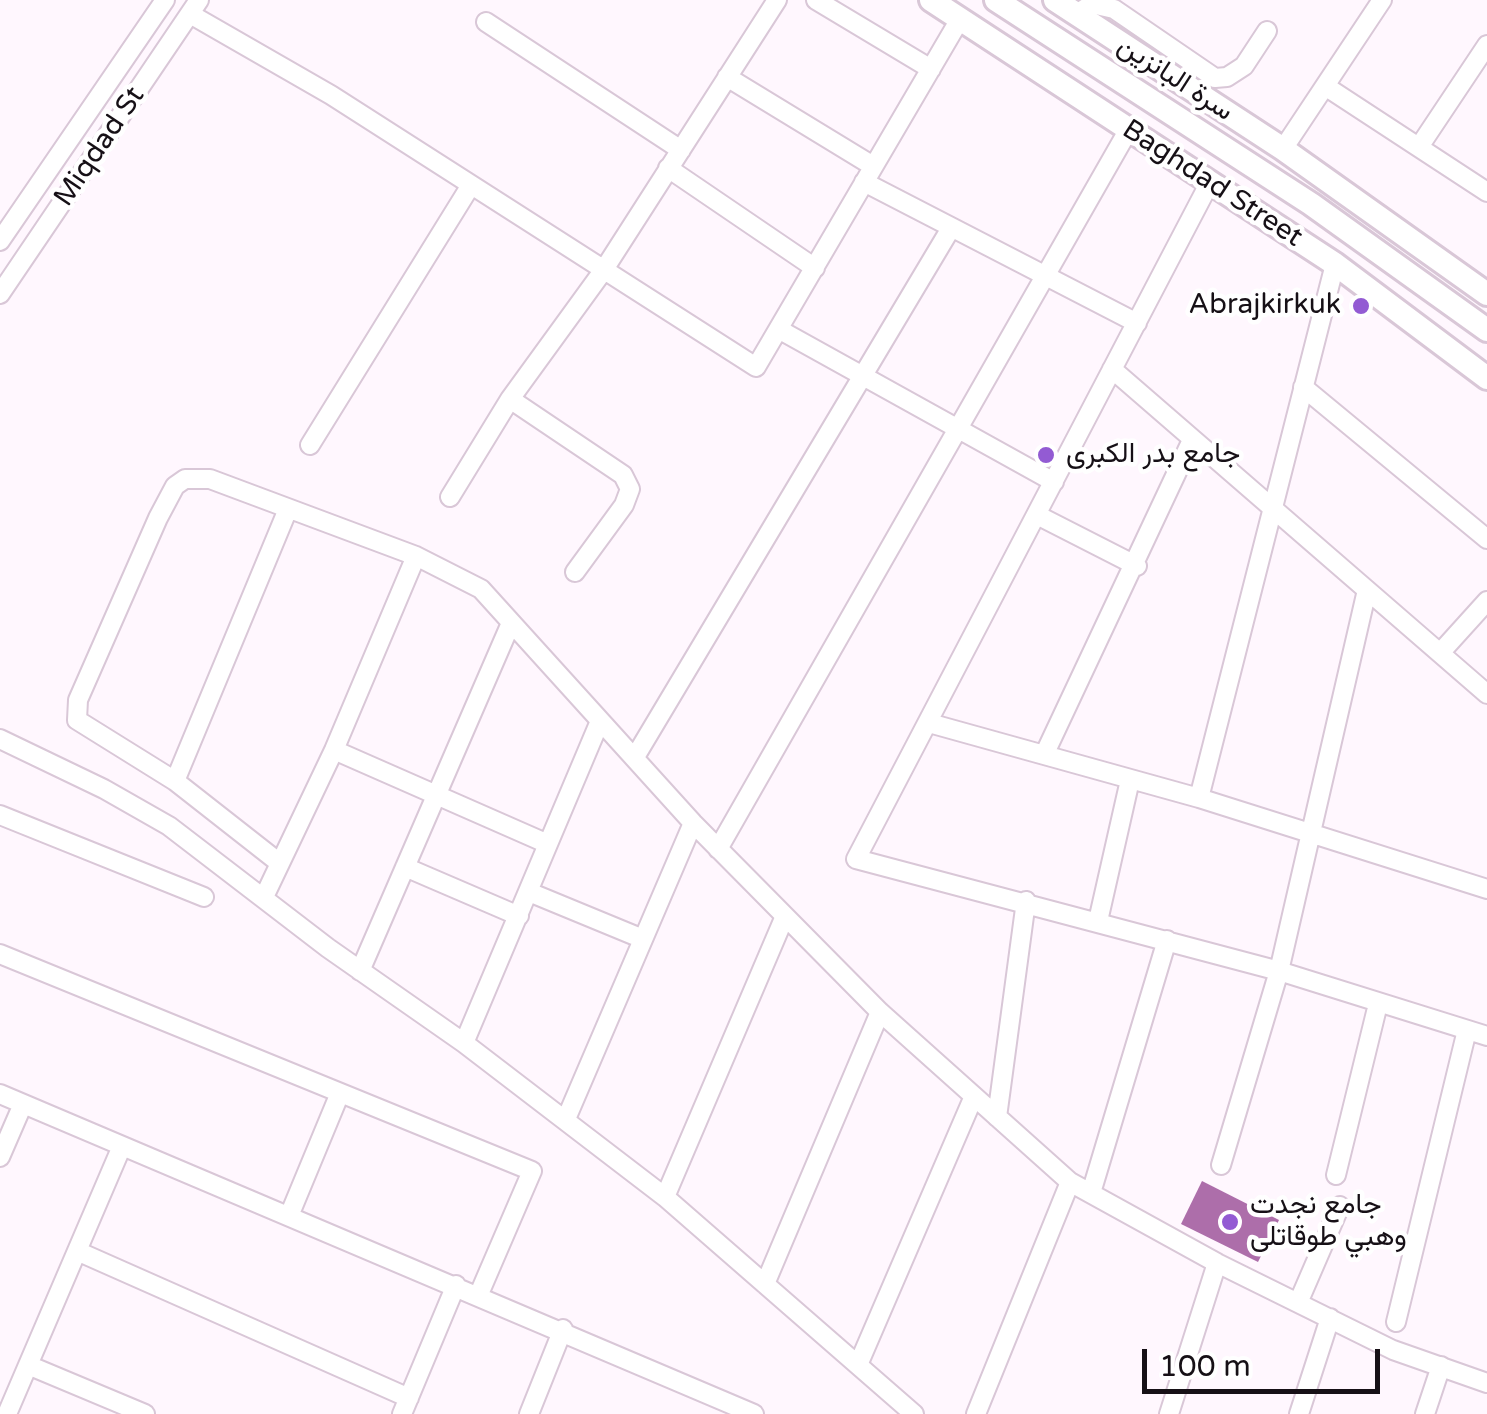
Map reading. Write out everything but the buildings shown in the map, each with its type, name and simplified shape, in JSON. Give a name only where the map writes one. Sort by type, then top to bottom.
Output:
[{"type":"main road","name":"Baghdad Street","points":[[931,0],[1335,264],[1487,378]]},
{"type":"main road","name":"Baghdad Street","points":[[996,0],[1311,204],[1487,330]]},
{"type":"main road","name":"سرة البانزين","points":[[1055,0],[1278,146],[1487,294]]},
{"type":"main road","points":[[1311,204],[1325,179]]},
{"type":"street","name":"Miqdad St","points":[[0,241],[165,0]]},
{"type":"street","points":[[450,497],[510,399],[603,270],[777,0]]},
{"type":"street","points":[[816,0],[931,69]]},
{"type":"street","points":[[1278,146],[1325,86],[1382,0]]},
{"type":"street","name":"سرة البانزين","points":[[1078,14],[1092,4],[1114,9],[1215,78],[1227,77],[1244,66],[1267,30]]},
{"type":"street","name":"Miqdad St","points":[[0,294],[195,7]]},
{"type":"street","points":[[195,7],[756,368],[960,19]]},
{"type":"street","points":[[486,22],[680,150]]},
{"type":"street","points":[[1419,147],[1481,68],[1487,46]]},
{"type":"street","points":[[727,77],[951,228],[1137,323]]},
{"type":"street","points":[[1325,86],[1487,192]]},
{"type":"street","points":[[718,849],[1129,130]]},
{"type":"street","points":[[668,168],[815,268]]},
{"type":"street","points":[[1210,182],[856,859],[1279,971],[1487,1036]]},
{"type":"street","points":[[310,445],[471,186]]},
{"type":"street","points":[[635,757],[951,228]]},
{"type":"street","points":[[1199,798],[1335,264]]},
{"type":"street","points":[[780,330],[1054,482]]},
{"type":"street","points":[[1112,370],[1487,694]]},
{"type":"street","points":[[1303,387],[1487,539]]},
{"type":"street","points":[[510,399],[623,476],[630,489],[624,506],[575,572]]},
{"type":"street","points":[[1045,752],[1137,566],[1192,440]]},
{"type":"street","points":[[278,861],[175,781],[80,727],[75,712],[175,486],[185,479],[210,479],[288,508],[416,556],[482,590],[693,824],[880,1012],[1070,1182],[1217,1263],[1393,1350],[1487,1382]]},
{"type":"street","points":[[175,781],[288,508]]},
{"type":"street","points":[[1037,515],[1137,566]]},
{"type":"street","points":[[264,897],[334,750],[416,556]]},
{"type":"street","points":[[1221,1164],[1279,971],[1368,590]]},
{"type":"street","points":[[1440,653],[1487,600]]},
{"type":"street","points":[[360,972],[511,622]]},
{"type":"street","points":[[464,1042],[600,721]]},
{"type":"street","points":[[929,723],[1045,752],[1487,889]]},
{"type":"street","points":[[0,739],[104,789],[169,826],[360,972],[464,1042],[665,1197],[913,1414]]},
{"type":"street","points":[[334,750],[548,844]]},
{"type":"street","points":[[1098,922],[1130,780]]},
{"type":"street","points":[[0,814],[204,897]]},
{"type":"street","points":[[566,1119],[693,824]]},
{"type":"street","points":[[406,867],[519,916]]},
{"type":"street","points":[[530,892],[644,939]]},
{"type":"street","points":[[997,1117],[1026,901]]},
{"type":"street","points":[[665,1197],[785,916]]},
{"type":"street","points":[[1091,1193],[1168,940]]},
{"type":"street","points":[[0,954],[532,1171],[479,1294]]},
{"type":"street","points":[[1336,1174],[1378,1004]]},
{"type":"street","points":[[765,1284],[880,1012]]},
{"type":"street","points":[[1396,1322],[1468,1030]]},
{"type":"street","points":[[289,1216],[340,1092]]},
{"type":"street","points":[[0,1094],[479,1294],[754,1414]]},
{"type":"street","points":[[858,1366],[974,1096]]},
{"type":"street","points":[[0,1157],[22,1104]]},
{"type":"street","points":[[8,1414],[122,1146]]},
{"type":"street","points":[[976,1414],[1070,1182]]},
{"type":"street","points":[[1298,1302],[1340,1206]]},
{"type":"street","points":[[77,1251],[405,1406],[456,1285]]},
{"type":"street","points":[[1169,1414],[1217,1263]]},
{"type":"street","points":[[1299,1414],[1330,1318]]},
{"type":"street","points":[[529,1414],[563,1330]]},
{"type":"street","points":[[28,1365],[145,1414]]},
{"type":"street","points":[[1425,1414],[1441,1366]]},
{"type":"place","name":"Abrajkirkuk","points":[[1361,306]]},
{"type":"place","name":"جامع بدر الكبرى","points":[[1046,455]]},
{"type":"place","name":"جامع نجدت وهبي طوقاتلى","points":[[1230,1222]]}]
